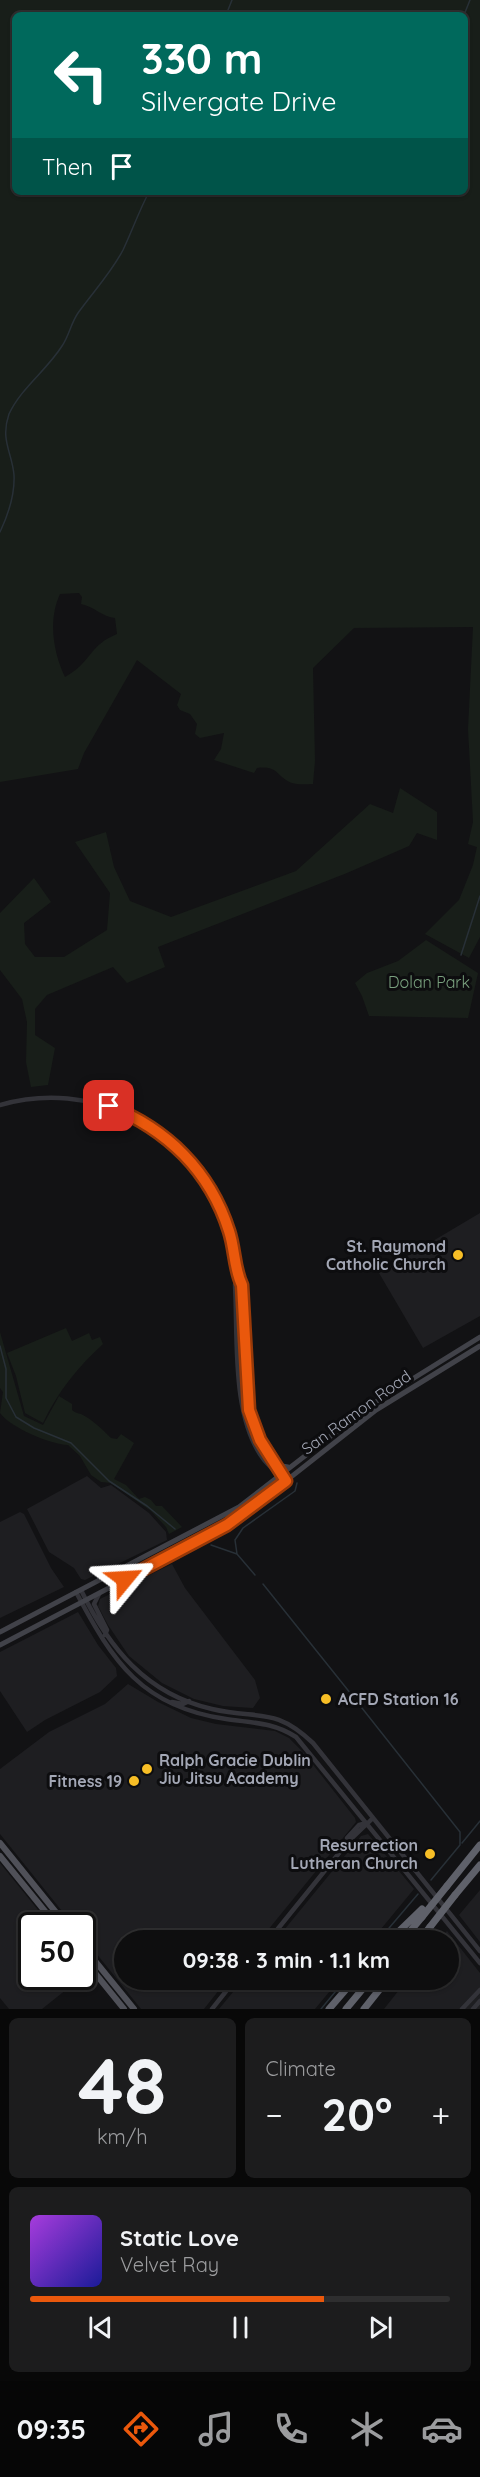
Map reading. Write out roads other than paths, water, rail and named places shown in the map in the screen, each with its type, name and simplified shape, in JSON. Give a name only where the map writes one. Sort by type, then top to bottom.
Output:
[{"type":"highway","points":[[401,1930],[435,1901],[480,1845]]},
{"type":"highway","points":[[428,1930],[480,1865]]},
{"type":"highway","points":[[409,1930],[419,1914]]},
{"type":"highway","points":[[329,2009],[345,1990]]},
{"type":"highway","points":[[346,2009],[362,1990]]},
{"type":"highway","points":[[364,2009],[379,1990]]},
{"type":"main road","name":"San Ramon Road","points":[[0,1632],[231,1511],[372,1404],[480,1337]]},
{"type":"main road","name":"San Ramon Road","points":[[0,1645],[227,1525],[376,1410],[480,1346]]},
{"type":"main road","name":"San Ramon Road","points":[[276,1464],[290,1467]]},
{"type":"main road","points":[[0,1843],[56,1912]]},
{"type":"main road","points":[[0,1856],[46,1912]]},
{"type":"main road","points":[[26,1888],[39,1891]]},
{"type":"main road","points":[[34,1897],[37,1895],[45,1899]]},
{"type":"main road","points":[[96,1963],[134,2009]]},
{"type":"main road","points":[[96,1974],[124,2009]]},
{"type":"street","points":[[0,1105],[36,1097],[60,1098],[109,1106],[152,1127],[172,1143],[209,1186],[231,1235],[238,1278],[242,1285],[249,1410],[260,1440],[286,1481]]},
{"type":"street","points":[[238,1278],[235,1285],[243,1413],[257,1450],[274,1472],[281,1474]]},
{"type":"street","points":[[79,1591],[103,1642],[122,1667],[141,1684],[167,1701],[202,1715],[282,1728],[306,1747],[479,1962]]},
{"type":"street","points":[[99,1593],[94,1604],[107,1630],[105,1635]]},
{"type":"street","points":[[84,1601],[117,1651],[148,1680],[166,1692],[211,1709],[273,1716],[300,1731],[314,1743],[480,1952]]},
{"type":"street","points":[[167,1701],[183,1704],[189,1701]]},
{"type":"street","points":[[277,1930],[348,1842],[347,1838],[359,1825],[373,1818]]},
{"type":"street","points":[[212,2008],[227,1990]]},
{"type":"street","points":[[462,2009],[480,1990]]},
{"type":"street","points":[[473,2009],[480,2001]]},
{"type":"waterway","points":[[227,12],[232,0]]},
{"type":"waterway","points":[[465,12],[470,0]]},
{"type":"waterway","points":[[0,532],[10,505],[14,482],[6,439],[9,414],[20,396],[56,355],[78,313],[118,258],[148,195]]},
{"type":"waterway","points":[[461,955],[480,896]]},
{"type":"waterway","points":[[0,1346],[6,1369],[6,1398],[16,1417],[34,1428],[71,1443],[109,1481],[147,1506],[175,1529]]},
{"type":"waterway","points":[[237,1554],[235,1540],[243,1528],[295,1491],[297,1483]]},
{"type":"waterway","points":[[211,1545],[237,1554],[255,1575]]},
{"type":"waterway","points":[[263,1584],[351,1694]]},
{"type":"waterway","points":[[358,1703],[460,1832],[460,1845],[431,1880]]},
{"type":"waterway","points":[[462,1843],[480,1821]]},
{"type":"waterway","points":[[387,1930],[418,1894]]},
{"type":"waterway","points":[[321,2009],[337,1990]]},
{"type":"place","name":"St. Raymond Catholic Church","points":[[458,1255]]},
{"type":"place","name":"ACFD Station 16","points":[[326,1699]]},
{"type":"place","name":"Ralph Gracie Dublin Jiu Jitsu Academy","points":[[147,1769]]},
{"type":"place","name":"Fitness 19","points":[[134,1781]]},
{"type":"place","name":"Resurrection Lutheran Church","points":[[430,1854]]},
{"type":"park label","name":"Dolan Park","points":[[429,982]]}]
